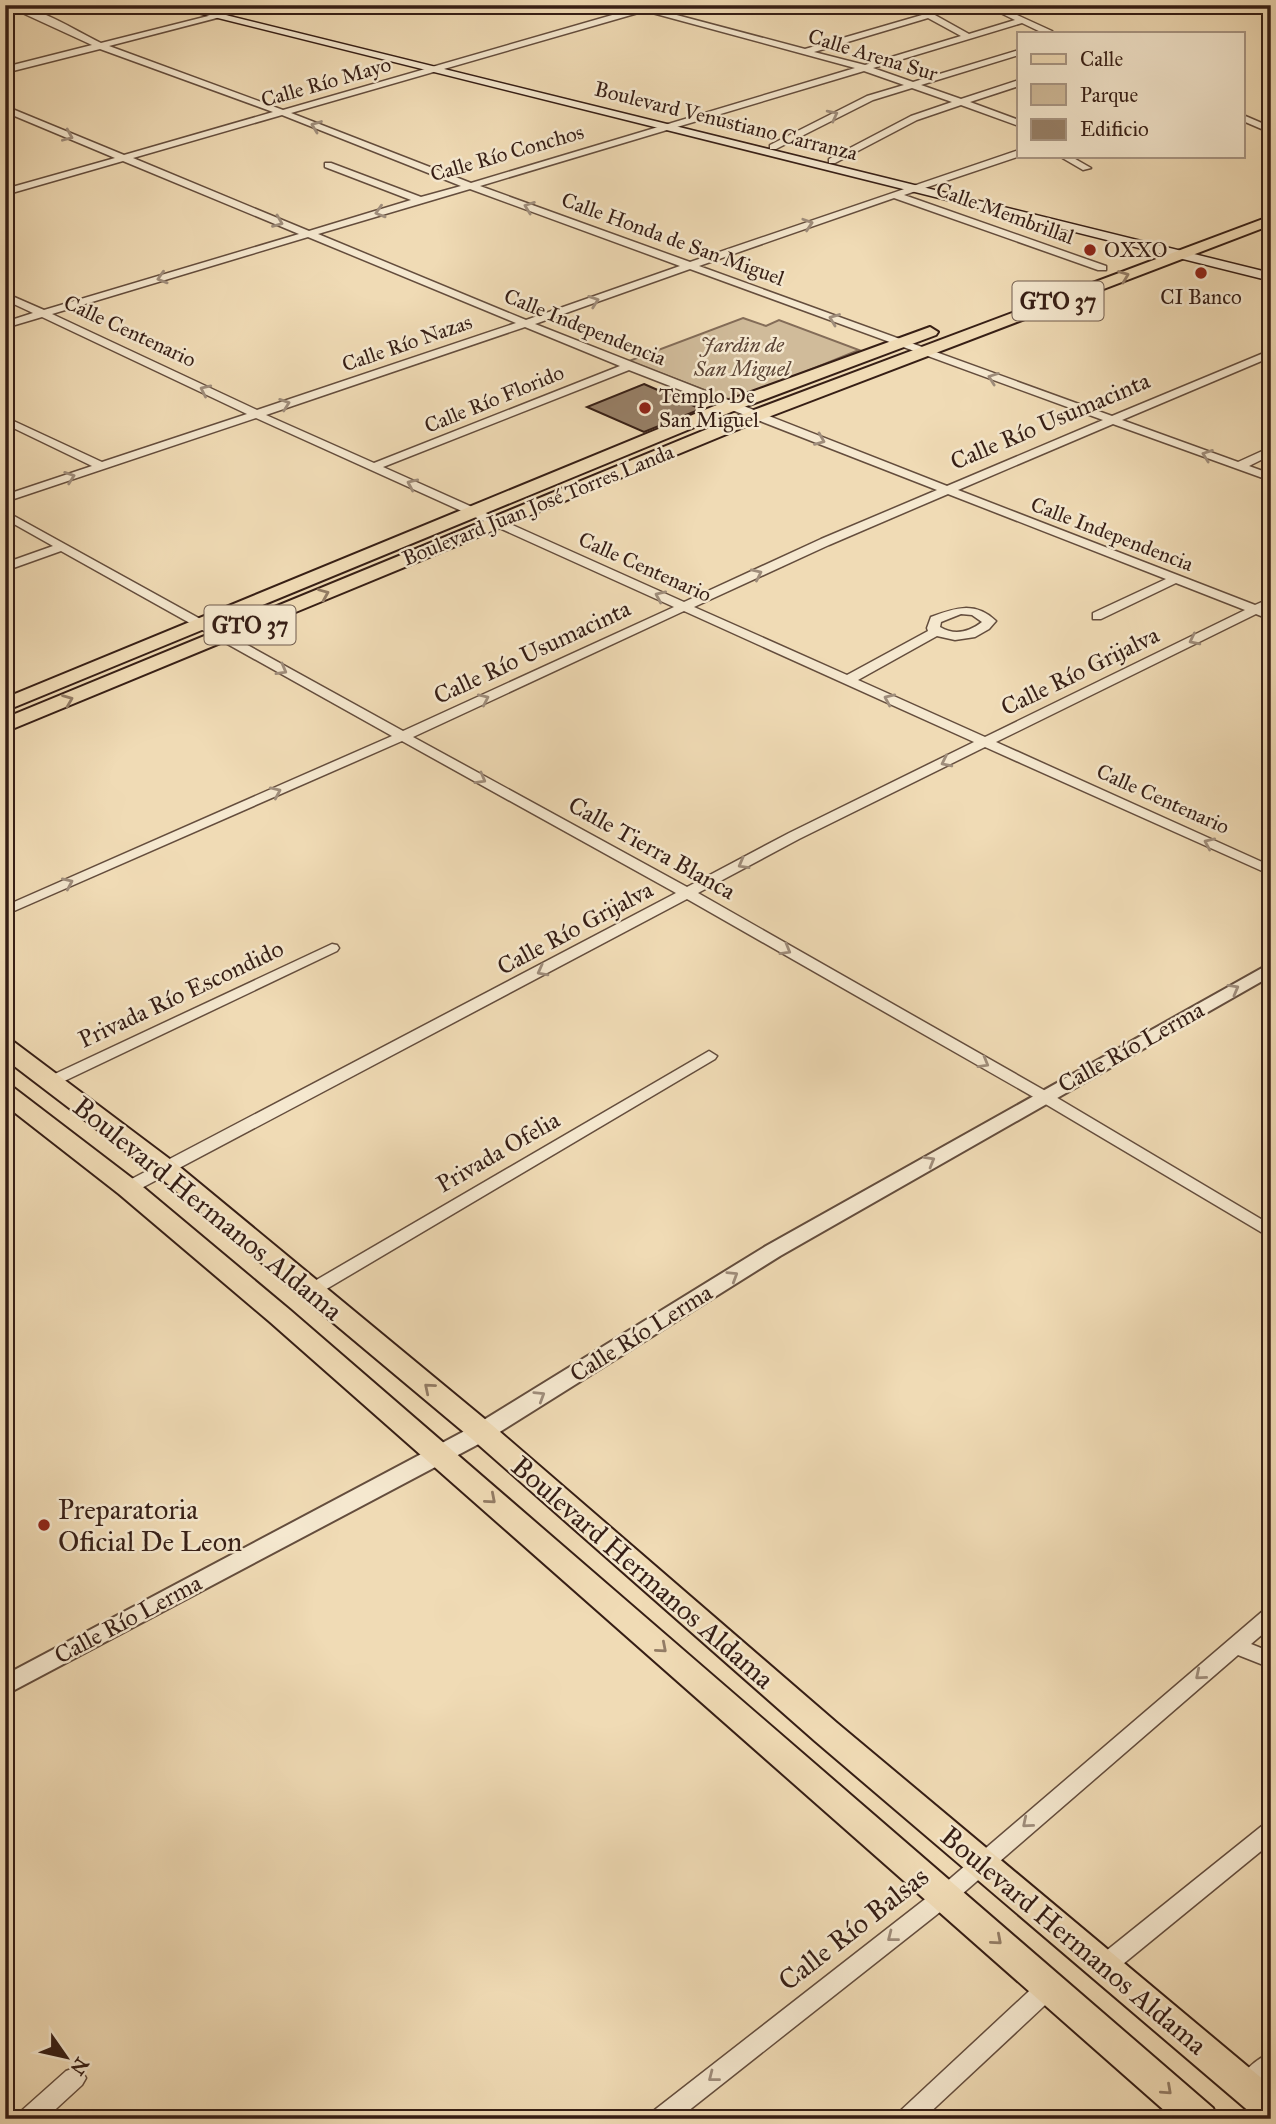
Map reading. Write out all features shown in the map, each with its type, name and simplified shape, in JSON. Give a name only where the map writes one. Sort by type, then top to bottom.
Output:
[{"type":"main road","name":"Boulevard Venustiano Carranza","points":[[171,5],[928,184],[1271,277]]},
{"type":"main road","name":"Boulevard Venustiano Carranza","points":[[204,5],[663,127],[914,189],[1175,249],[1271,268]]},
{"type":"main road","name":"Boulevard Juan José Torres Landa","points":[[5,726],[757,415],[923,352],[1175,249],[1271,206]]},
{"type":"main road","name":"Boulevard Juan José Torres Landa","points":[[8,701],[202,625],[730,406],[1102,268],[1271,220]]},
{"type":"main road","name":"Boulevard Hermanos Aldama","points":[[5,1047],[166,1169],[482,1432],[826,1732],[1104,1966],[1262,2086]]},
{"type":"main road","name":"Boulevard Hermanos Aldama","points":[[5,1093],[128,1188],[439,1454],[1199,2119]]},
{"type":"street","name":"Calle Honda de San Miguel","points":[[9,5],[100,46],[468,185],[1271,478]]},
{"type":"street","points":[[5,70],[263,5]]},
{"type":"street","name":"Calle Arena Sur","points":[[633,5],[862,67],[1016,120]]},
{"type":"street","name":"Calle Río Mayo","points":[[5,190],[378,84],[633,5]]},
{"type":"street","name":"Calle Río Mayo","points":[[278,111],[368,80],[432,66],[657,5]]},
{"type":"street","points":[[911,5],[966,36]]},
{"type":"street","points":[[988,5],[1047,32]]},
{"type":"street","name":"Calle Honda de San Miguel","points":[[5,11],[64,30]]},
{"type":"street","points":[[804,52],[930,15]]},
{"type":"street","name":"Calle Río Conchos","points":[[5,325],[1021,21]]},
{"type":"street","points":[[773,147],[855,105],[1017,53]]},
{"type":"street","points":[[368,80],[378,84]]},
{"type":"street","points":[[832,161],[901,124],[1017,84]]},
{"type":"street","name":"Calle Independencia","points":[[5,109],[629,366],[1271,616]]},
{"type":"street","points":[[1244,117],[1271,130]]},
{"type":"street","name":"Calle Río Nazas","points":[[5,499],[525,324],[1017,154]]},
{"type":"street","points":[[1068,158],[1086,168]]},
{"type":"street","points":[[328,165],[419,200]]},
{"type":"street","name":"Calle Membrillal","points":[[894,195],[1102,268]]},
{"type":"street","name":"Calle Centenario","points":[[5,296],[495,523],[1271,871]]},
{"type":"street","name":"Calle Río Usumacinta","points":[[5,911],[403,736],[944,490],[1271,353]]},
{"type":"street","name":"Calle Río Florido","points":[[373,467],[629,366]]},
{"type":"street","points":[[5,420],[101,466]]},
{"type":"street","points":[[1238,467],[1271,450]]},
{"type":"street","name":"Calle Tierra Blanca","points":[[5,514],[222,637],[689,894],[1043,1096],[1271,1233]]},
{"type":"street","points":[[5,567],[64,546]]},
{"type":"street","points":[[1097,616],[1176,579]]},
{"type":"street","name":"Calle Río Grijalva","points":[[128,1188],[689,894],[794,836],[1271,602]]},
{"type":"street","points":[[847,681],[937,631]]},
{"type":"street","name":"Privada Río Escondido","points":[[50,1082],[332,948]]},
{"type":"street","name":"Calle Río Lerma","points":[[5,1686],[482,1432],[773,1251],[1271,968]]},
{"type":"street","name":"Privada Ofelia","points":[[312,1290],[709,1056]]},
{"type":"street","name":"Calle Río Balsas","points":[[660,2119],[946,1895],[981,1861],[1271,1615]]},
{"type":"street","points":[[1235,1646],[1271,1660]]},
{"type":"street","points":[[1104,1966],[1271,1830]]},
{"type":"street","points":[[907,2119],[1050,1986]]},
{"type":"street","points":[[28,2119],[74,2078]]},
{"type":"green space","name":"Jardin de San Miguel","points":[[743,318],[766,326],[779,320],[859,350],[733,401],[629,361]]},
{"type":"building","name":"Templo De San Miguel","points":[[644,384],[701,409],[644,432],[587,407]]},
{"type":"place","name":"OXXO","points":[[1090,250]]},
{"type":"place","name":"CI Banco","points":[[1201,273]]},
{"type":"place","name":"Templo De San Miguel","points":[[645,408]]},
{"type":"place","name":"Preparatoria Oficial De Leon","points":[[44,1525]]}]
